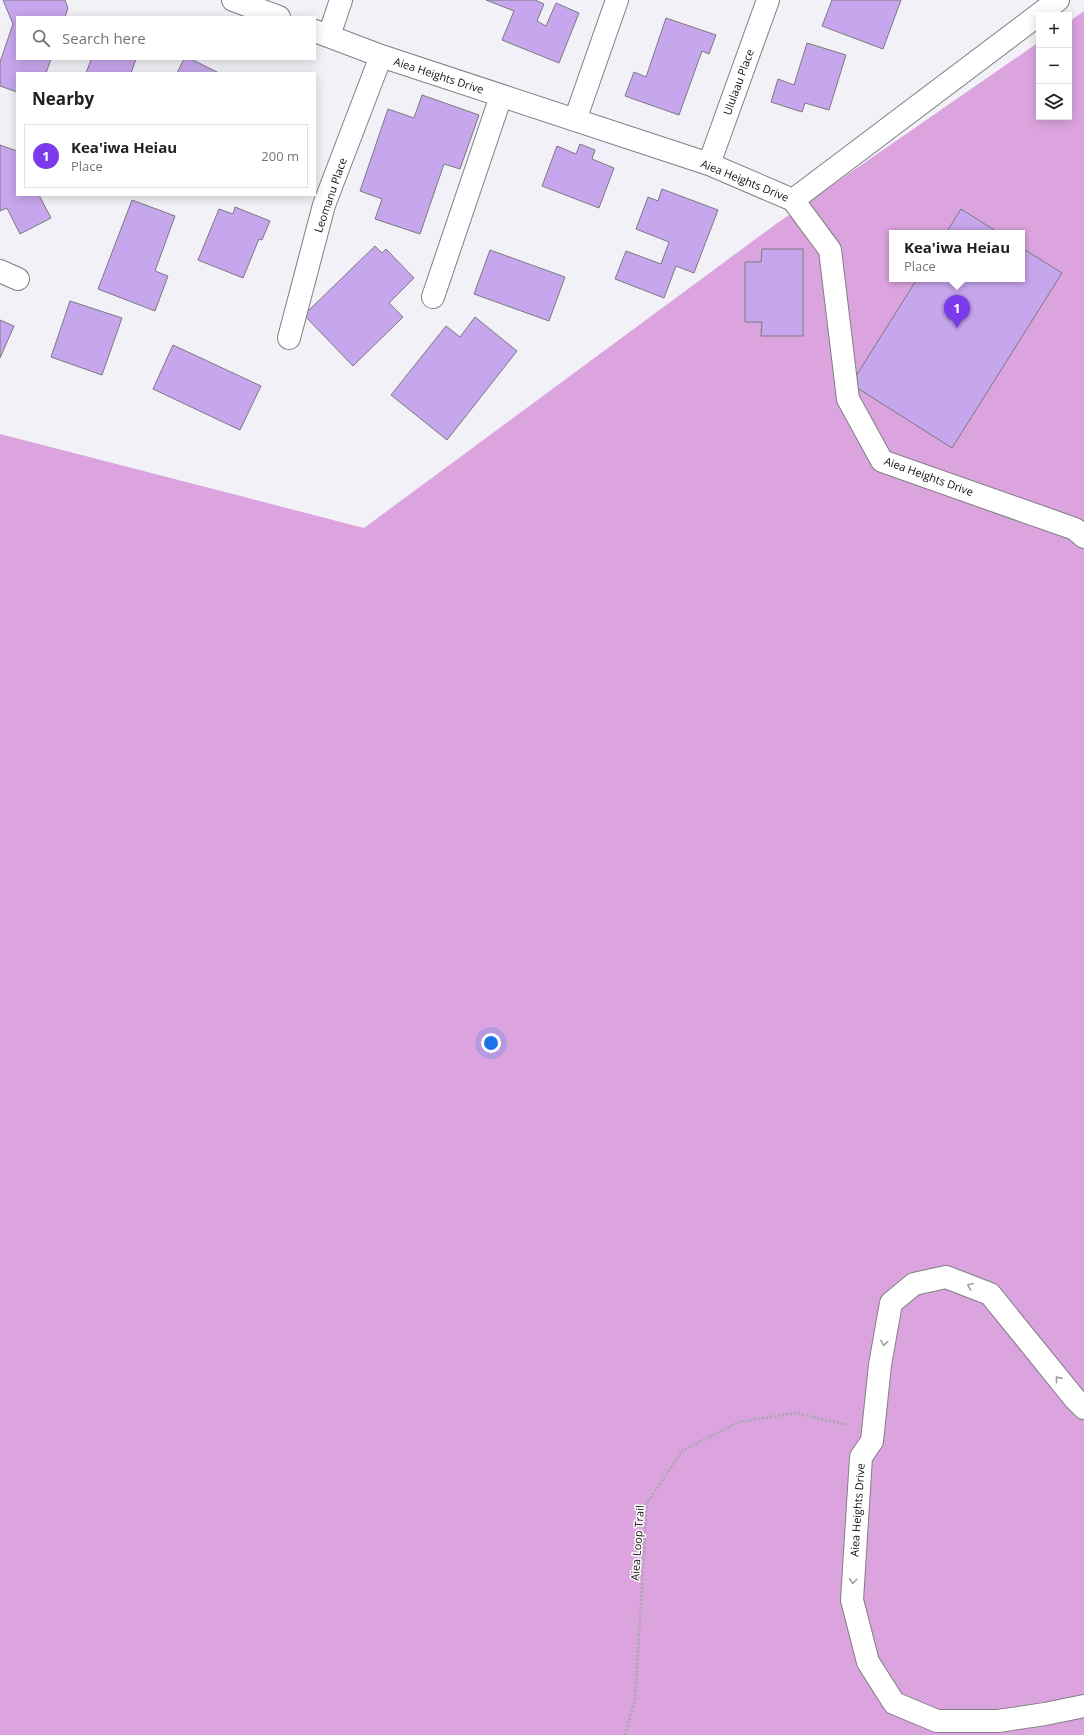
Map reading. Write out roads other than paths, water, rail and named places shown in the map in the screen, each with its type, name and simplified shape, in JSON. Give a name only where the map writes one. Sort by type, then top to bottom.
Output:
[{"type":"street","points":[[233,0],[276,16]]},
{"type":"street","points":[[322,33],[341,0]]},
{"type":"street","points":[[575,120],[617,0]]},
{"type":"street","name":"Ululaau Place","points":[[709,164],[768,0]]},
{"type":"street","points":[[793,200],[1058,0]]},
{"type":"street","name":"Aiea Heights Drive","points":[[322,33],[381,56],[709,164],[793,200],[830,250],[848,399],[882,461],[1075,529],[1084,538]]},
{"type":"street","name":"Leomanu Place","points":[[289,338],[324,205],[381,56]]},
{"type":"street","points":[[433,297],[501,96]]},
{"type":"street","name":"Aiea Heights Drive","points":[[1084,1408],[1075,1399],[990,1294],[946,1277],[914,1284],[891,1303],[880,1364],[872,1441],[861,1457],[852,1600],[868,1662],[894,1703],[937,1721],[998,1721],[1084,1706]]},
{"type":"place","name":"Kea'iwa Heiau","points":[[957,328]]}]
